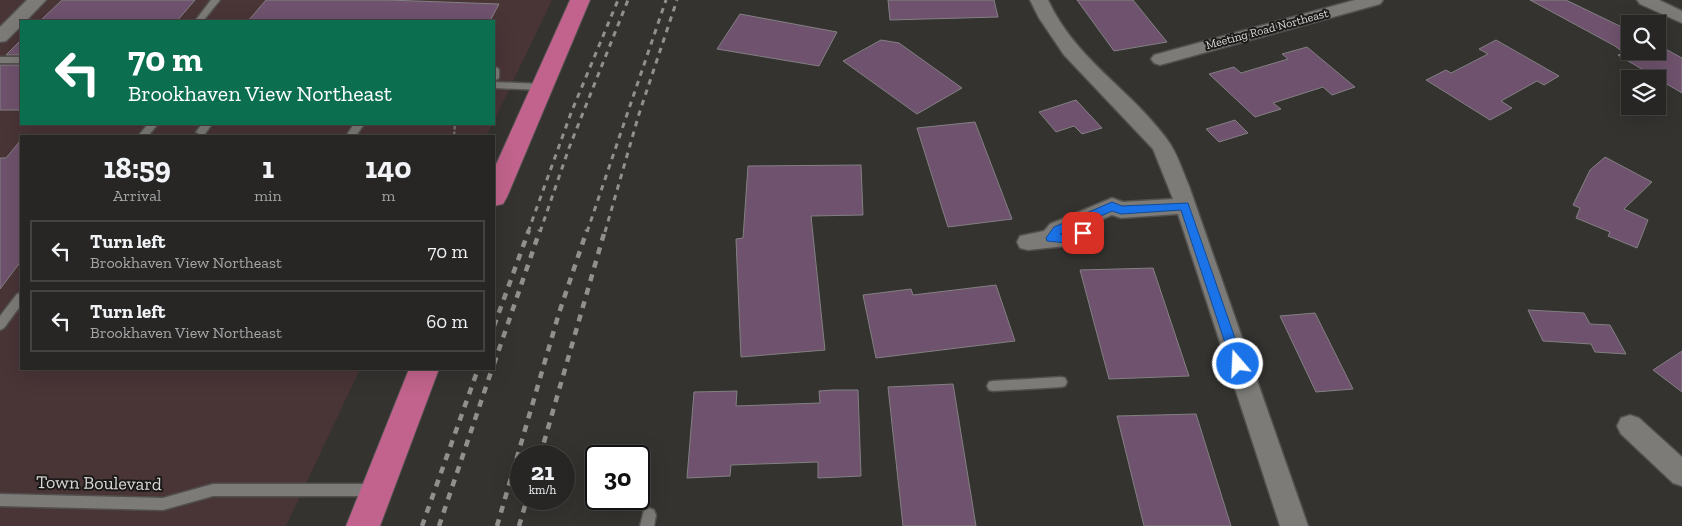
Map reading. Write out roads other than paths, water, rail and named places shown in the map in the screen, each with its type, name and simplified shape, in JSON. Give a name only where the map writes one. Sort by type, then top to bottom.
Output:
[{"type":"highway","points":[[495,192],[500,165],[542,87],[580,0]]},
{"type":"highway","points":[[363,526],[424,370]]},
{"type":"street","points":[[0,37],[37,0]]},
{"type":"street","points":[[1039,0],[1056,34],[1073,55],[1122,102],[1160,144],[1179,186],[1294,526]]},
{"type":"street","name":"Meeting Road Northeast","points":[[1160,59],[1334,5],[1374,0]]},
{"type":"street","points":[[1646,0],[1682,18]]},
{"type":"street","points":[[1028,242],[1055,234],[1067,239],[1096,220],[1118,216],[1121,210],[1185,206]]},
{"type":"street","points":[[1630,426],[1682,474]]},
{"type":"lane","points":[[200,20],[216,0]]},
{"type":"lane","points":[[0,60],[20,60]]},
{"type":"lane","points":[[495,85],[542,87]]},
{"type":"lane","points":[[144,135],[152,125]]},
{"type":"lane","points":[[0,325],[20,298]]},
{"type":"lane","points":[[992,386],[1061,382]]},
{"type":"lane","name":"Town Boulevard","points":[[0,500],[163,504],[214,490],[376,490]]},
{"type":"railway","points":[[528,232],[571,113],[618,0]]},
{"type":"railway","points":[[540,232],[569,148],[628,0]]},
{"type":"railway","points":[[587,232],[666,0]]},
{"type":"railway","points":[[605,232],[639,114],[677,0]]},
{"type":"railway","points":[[495,323],[529,230]]},
{"type":"railway","points":[[495,361],[540,230]]},
{"type":"railway","points":[[497,526],[559,313],[587,230]]},
{"type":"railway","points":[[543,445],[605,230]]},
{"type":"railway","points":[[422,526],[478,370]]},
{"type":"railway","points":[[439,526],[492,370]]},
{"type":"railway","points":[[519,526],[524,510]]}]
